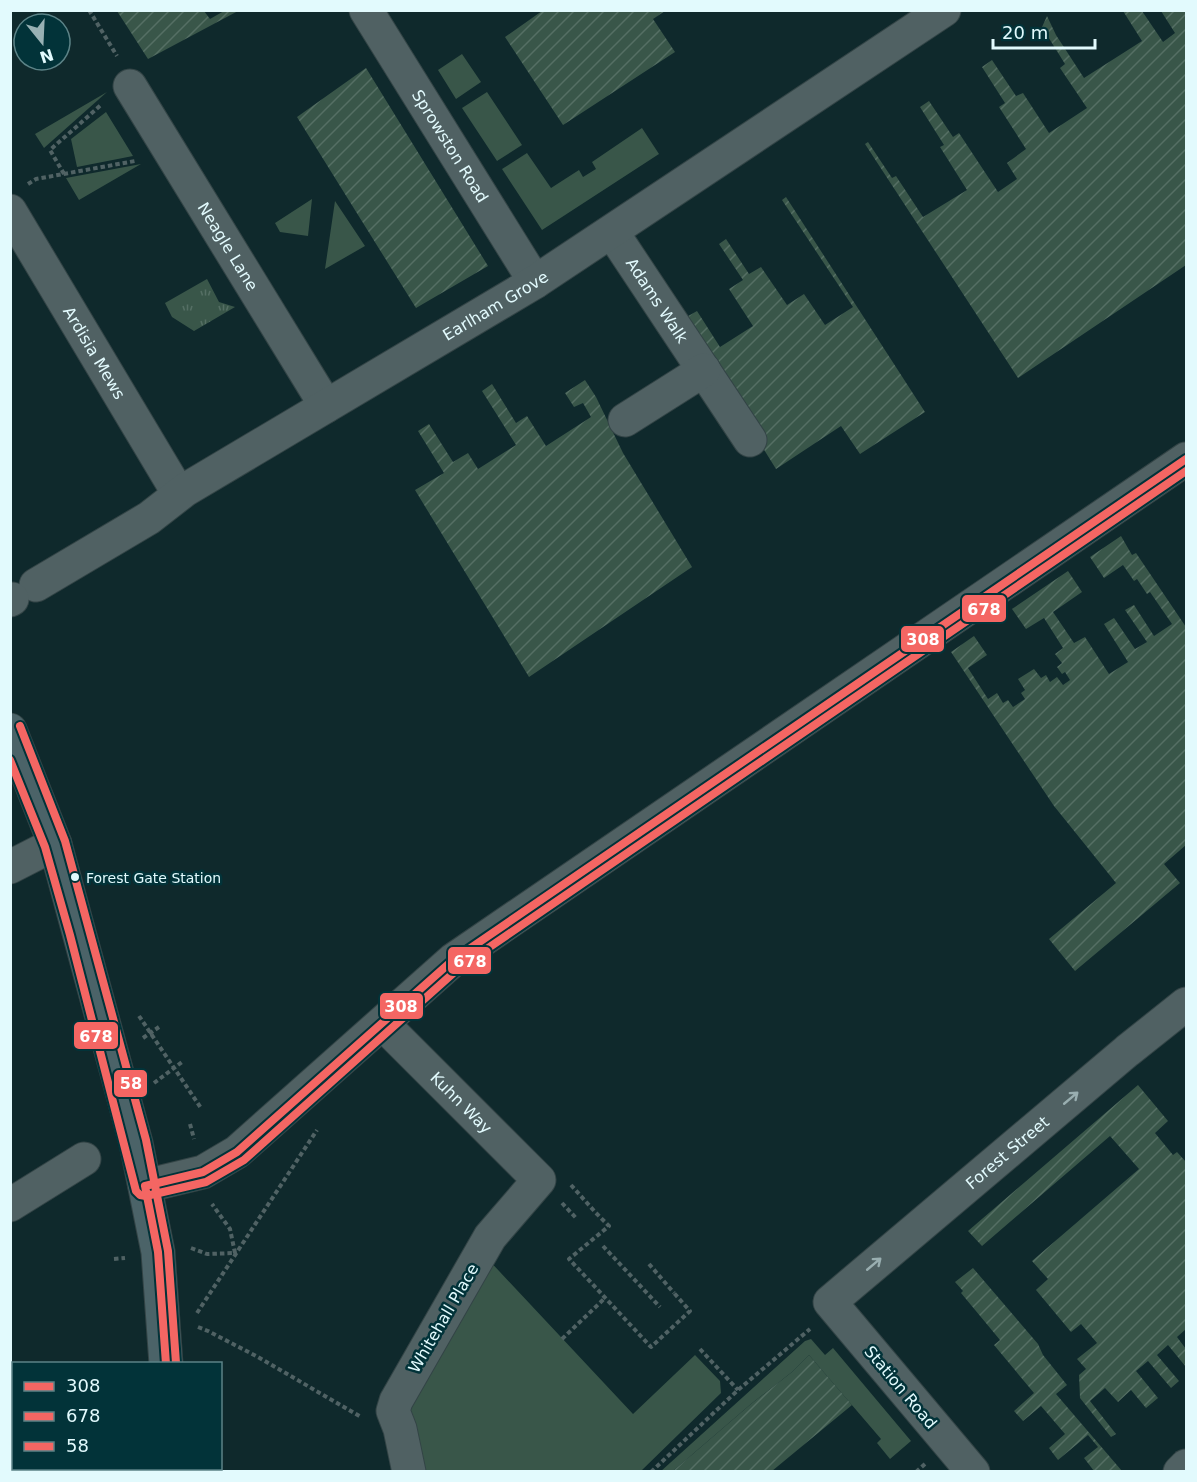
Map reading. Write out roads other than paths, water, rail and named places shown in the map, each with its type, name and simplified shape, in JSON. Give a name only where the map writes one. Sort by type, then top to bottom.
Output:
[{"type":"main road","points":[[10,730],[55,844],[145,1186],[158,1252],[166,1362]]},
{"type":"street","name":"Sprowston Road","points":[[366,10],[536,282]]},
{"type":"street","name":"Earlham Grove","points":[[20,594],[149,518],[179,494],[536,282],[944,10]]},
{"type":"street","name":"Neagle Lane","points":[[130,86],[326,406]]},
{"type":"street","name":"Ardisia Mews","points":[[15,200],[179,494]]},
{"type":"street","name":"Adams Walk","points":[[612,232],[750,440]]},
{"type":"street","points":[[626,420],[704,370]]},
{"type":"street","points":[[145,1186],[203,1172],[237,1152],[453,960],[483,938],[1186,459]]},
{"type":"street","points":[[10,867],[55,844]]},
{"type":"street","name":"Forest Street","points":[[830,1302],[1186,1004]]},
{"type":"street","name":"Kuhn Way","points":[[383,1024],[554,1182]]},
{"type":"street","points":[[10,1205],[84,1159]]},
{"type":"street","name":"Whitehall Place","points":[[406,1456],[393,1411],[396,1401],[490,1237],[554,1182]]},
{"type":"street","name":"Station Road","points":[[830,1302],[973,1472]]},
{"type":"street","points":[[1180,1472],[1186,1466]]},
{"type":"place","name":"Forest Gate Station","points":[[75,877]]}]
